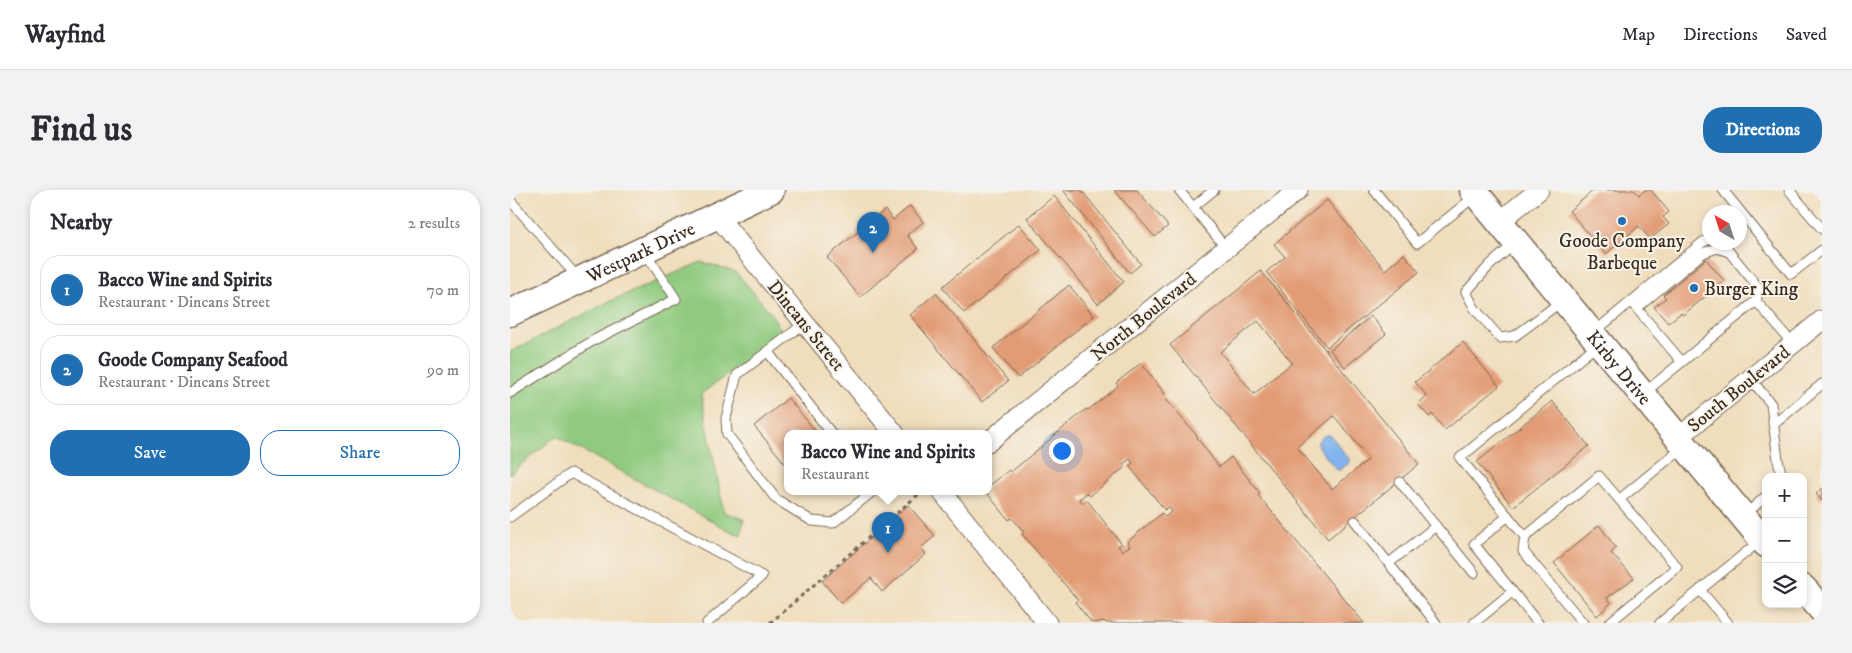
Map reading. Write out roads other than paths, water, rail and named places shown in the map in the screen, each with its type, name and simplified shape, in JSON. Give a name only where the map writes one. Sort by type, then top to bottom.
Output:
[{"type":"main road","name":"Westpark Drive","points":[[510,313],[771,190]]},
{"type":"main road","name":"Kirby Drive","points":[[1475,192],[1762,540]]},
{"type":"main road","points":[[1807,593],[1822,610]]},
{"type":"street","name":"North Boulevard","points":[[992,439],[1298,190]]},
{"type":"street","points":[[1499,222],[1539,190]]},
{"type":"street","name":"Dincans Street","points":[[718,216],[892,430]]},
{"type":"street","name":"South Boulevard","points":[[1681,442],[1750,378],[1822,320]]},
{"type":"street","points":[[944,495],[1048,623]]},
{"type":"lane","points":[[1179,190],[1226,248]]},
{"type":"lane","points":[[1193,207],[1214,190]]},
{"type":"lane","points":[[1374,190],[1417,243],[1475,192]]},
{"type":"lane","points":[[1723,190],[1791,274],[1822,250]]},
{"type":"lane","points":[[1789,190],[1822,229]]},
{"type":"lane","points":[[510,200],[579,279]]},
{"type":"lane","points":[[1516,242],[1489,266],[1466,292],[1475,309],[1500,338],[1515,336],[1564,300]]},
{"type":"lane","points":[[1583,623],[1524,551],[1525,537],[1460,458],[1702,243]]},
{"type":"lane","points":[[1634,305],[1703,254],[1717,248],[1729,252],[1759,288],[1756,301],[1642,395]]},
{"type":"lane","points":[[510,393],[594,340],[676,299],[644,250]]},
{"type":"lane","points":[[1756,301],[1793,344]]},
{"type":"lane","points":[[1634,305],[1682,362]]},
{"type":"lane","points":[[805,322],[737,374],[726,418],[727,434],[776,499],[812,521],[833,523],[868,495]]},
{"type":"lane","points":[[766,351],[829,430]]},
{"type":"lane","points":[[1750,378],[1771,404],[1782,473]]},
{"type":"lane","points":[[1773,425],[1822,384]]},
{"type":"lane","points":[[1620,499],[1681,442]]},
{"type":"lane","points":[[510,517],[571,473],[762,576],[706,623]]},
{"type":"lane","points":[[1525,537],[1599,476],[1677,567],[1609,623]]},
{"type":"lane","points":[[1400,482],[1474,573]]},
{"type":"lane","points":[[1743,516],[1762,499]]},
{"type":"lane","points":[[1508,516],[1474,544],[1538,623]]},
{"type":"lane","points":[[1355,521],[1436,623]]},
{"type":"lane","points":[[1389,563],[1436,526]]},
{"type":"lane","points":[[1660,623],[1762,544]]},
{"type":"lane","points":[[1700,590],[1728,623]]},
{"type":"lane","points":[[1474,623],[1512,592]]},
{"type":"water","points":[[1325,435],[1330,435],[1349,459],[1349,463],[1340,470],[1336,469],[1318,447],[1318,441]]},
{"type":"place","name":"Goode Company Barbeque","points":[[1622,221]]},
{"type":"place","name":"Goode Company Seafood","points":[[873,253]]},
{"type":"place","name":"Burger King","points":[[1694,288]]},
{"type":"place","name":"Bacco Wine and Spirits","points":[[888,553]]}]
